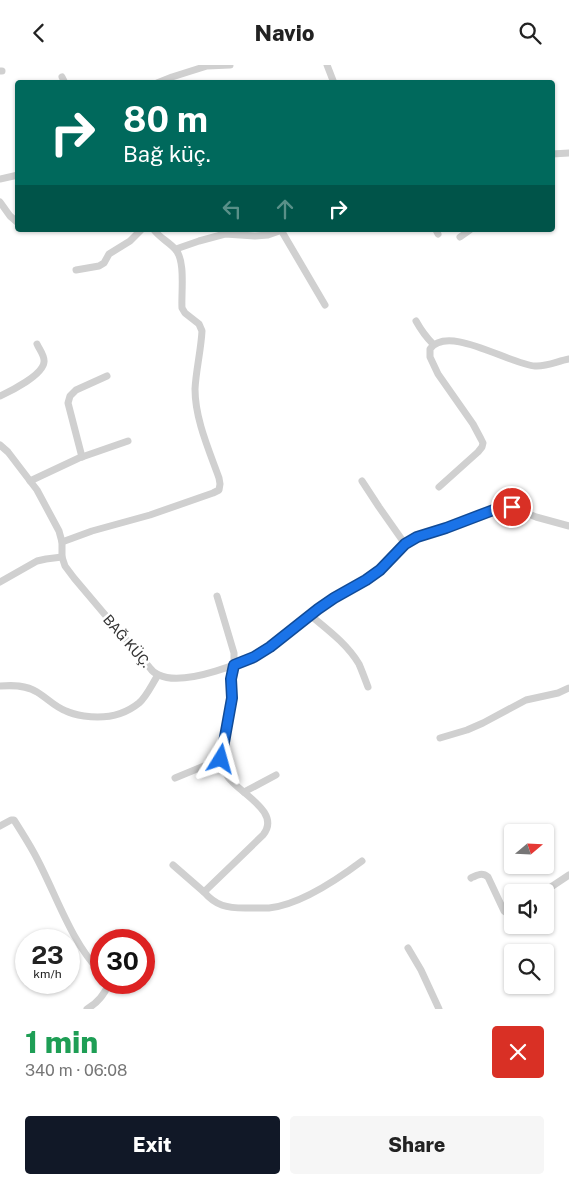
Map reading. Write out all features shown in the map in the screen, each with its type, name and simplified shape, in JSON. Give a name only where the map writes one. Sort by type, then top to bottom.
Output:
[{"type":"street","points":[[164,80],[207,66],[230,65]]},
{"type":"street","points":[[326,65],[333,80]]},
{"type":"street","points":[[555,154],[569,153]]},
{"type":"street","points":[[0,179],[15,176]]},
{"type":"street","points":[[0,202],[15,220]]},
{"type":"street","points":[[76,270],[99,266],[104,263],[109,254],[130,241],[139,232]]},
{"type":"street","points":[[62,541],[150,515],[219,490],[219,479],[197,408],[195,388],[202,331],[199,324],[182,308],[182,268],[180,256],[176,249],[156,232]]},
{"type":"street","points":[[176,249],[225,233],[255,236],[276,232]]},
{"type":"street","points":[[283,232],[325,305]]},
{"type":"street","points":[[460,237],[467,232]]},
{"type":"street","points":[[416,321],[426,337],[434,344]]},
{"type":"street","points":[[439,487],[478,452],[482,447],[482,443],[473,424],[433,364],[430,357],[430,349],[434,344],[440,341],[455,340],[534,366],[543,366],[569,359]]},
{"type":"street","points":[[0,396],[29,380],[44,366],[45,360],[36,344]]},
{"type":"street","points":[[82,457],[68,403],[70,396],[76,390],[107,375]]},
{"type":"street","points":[[30,481],[82,457],[128,441]]},
{"type":"street","name":"BAĞ KÜÇ.","points":[[0,445],[8,452],[30,481],[54,521],[62,541],[62,557],[65,566],[150,668],[158,675],[167,677],[179,678],[199,675],[254,657],[334,598],[380,570],[405,544],[417,537],[446,528],[479,514],[504,507],[512,507],[535,517],[569,526]]},
{"type":"street","points":[[362,481],[405,544]]},
{"type":"street","points":[[0,582],[37,561],[62,557]]},
{"type":"street","points":[[204,892],[263,835],[269,826],[263,811],[228,777],[221,759],[232,698],[231,679],[234,653],[217,597]]},
{"type":"street","points":[[310,615],[340,640],[353,656],[360,666],[368,687]]},
{"type":"street","points":[[0,686],[13,685],[29,688],[64,711],[98,718],[122,713],[139,703],[158,675]]},
{"type":"street","points":[[440,739],[475,727],[526,700],[558,693],[569,688]]},
{"type":"street","points":[[174,778],[221,759]]},
{"type":"street","points":[[244,792],[276,775]]},
{"type":"street","points":[[0,826],[11,819],[14,820],[35,853],[73,934],[90,959]]},
{"type":"street","points":[[172,865],[217,904],[225,907],[269,908],[293,901],[331,883],[362,861]]},
{"type":"street","points":[[471,878],[485,874],[504,911]]},
{"type":"street","points":[[554,885],[569,875]]},
{"type":"street","points":[[408,947],[439,1009]]},
{"type":"street","points":[[87,1009],[96,1003],[103,994]]},
{"type":"route","points":[[221,759],[232,698],[231,679],[234,665],[254,657],[270,647],[318,609],[366,580],[380,570],[405,544],[417,537],[446,528],[479,514],[504,507],[512,507]]}]
